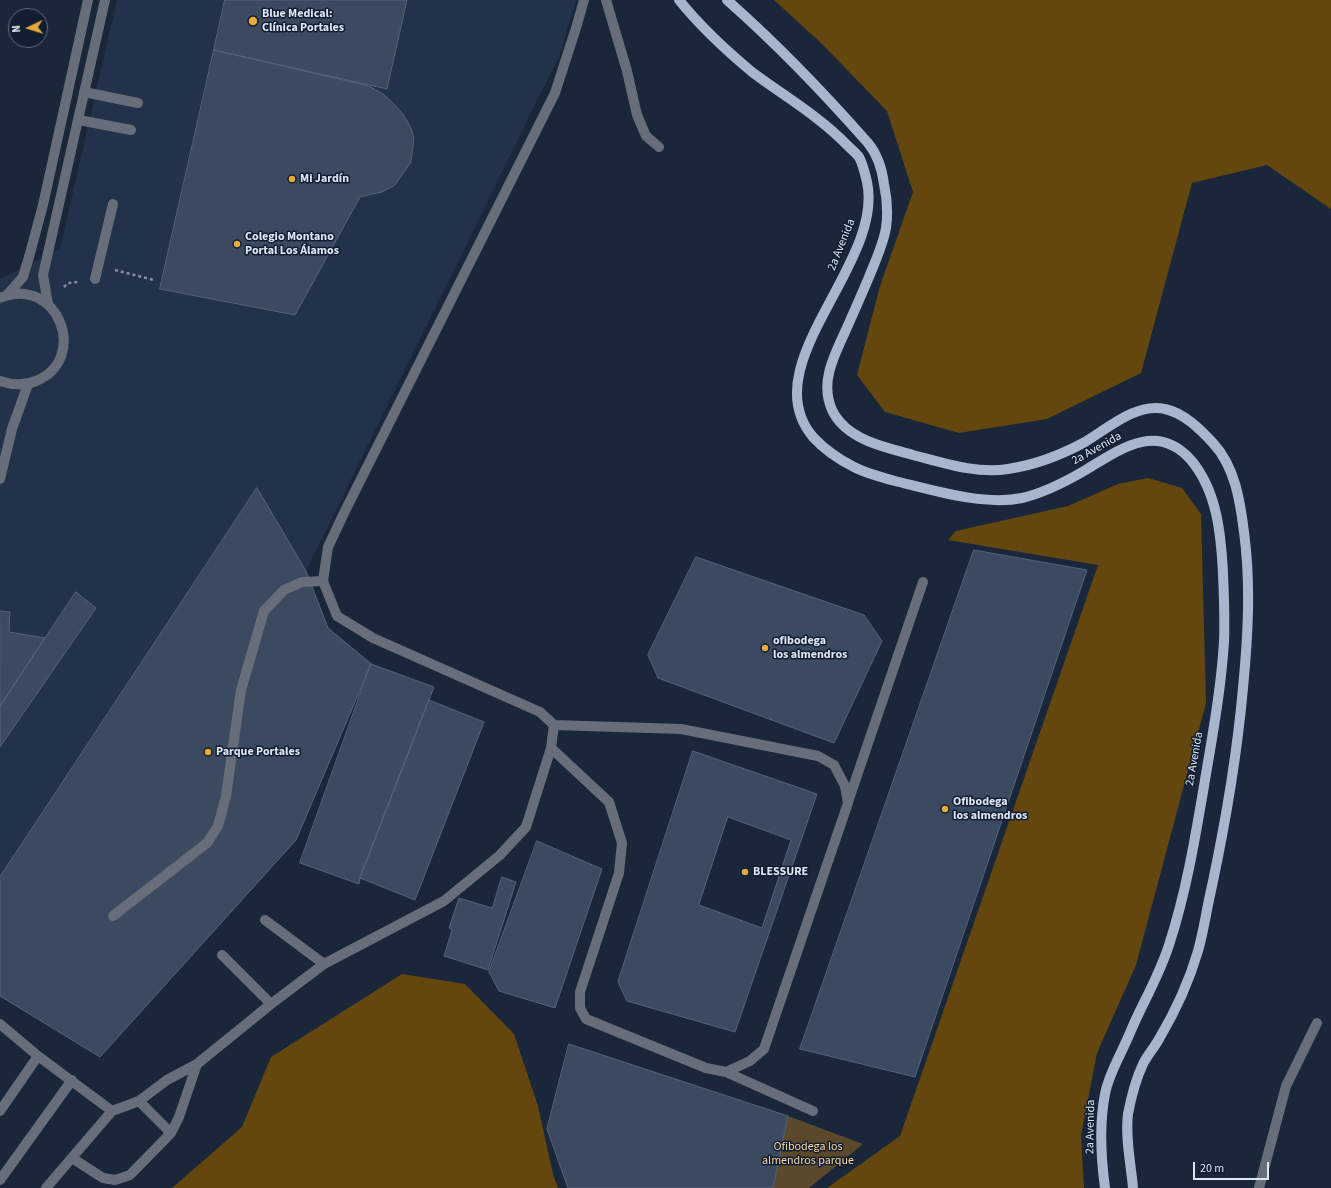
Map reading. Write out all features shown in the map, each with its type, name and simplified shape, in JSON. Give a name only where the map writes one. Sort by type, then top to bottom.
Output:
[{"type":"main road","name":"2a Avenida","points":[[679,0],[725,48],[752,72],[833,130],[859,157],[866,175],[869,192],[869,205],[862,237],[853,259],[822,314],[811,338],[798,378],[797,396],[800,413],[807,428],[815,439],[827,450],[855,468],[873,474],[921,488],[970,498],[1003,499],[1019,498],[1058,484],[1130,444],[1160,440],[1179,449],[1192,461],[1209,487],[1222,544],[1224,596],[1224,642],[1216,717],[1193,851],[1169,946],[1155,983],[1137,1016],[1113,1067],[1105,1091],[1102,1135],[1105,1188]]},
{"type":"main road","name":"2a Avenida","points":[[727,0],[765,34],[825,95],[874,150],[881,168],[886,192],[886,228],[875,263],[835,356],[828,376],[828,395],[831,408],[842,425],[854,434],[873,443],[945,464],[988,470],[1007,470],[1052,457],[1084,442],[1131,414],[1144,409],[1166,408],[1200,429],[1221,452],[1230,470],[1242,517],[1248,591],[1248,642],[1240,720],[1221,846],[1198,951],[1187,983],[1175,1009],[1159,1039],[1143,1064],[1133,1091],[1128,1117],[1128,1149],[1133,1188]]},
{"type":"street","points":[[4,296],[23,277],[29,257],[43,205],[88,0]]},
{"type":"street","points":[[48,304],[43,275],[105,0]]},
{"type":"street","points":[[584,0],[555,93],[345,511],[328,547],[323,581],[337,616],[373,638],[540,712],[554,725],[681,729],[818,756],[834,765],[845,786],[848,803]]},
{"type":"street","points":[[606,0],[627,71],[637,115],[646,136],[659,147]]},
{"type":"street","points":[[84,92],[138,103]]},
{"type":"street","points":[[79,120],[131,130]]},
{"type":"street","points":[[95,279],[113,204]]},
{"type":"street","points":[[0,381],[7,384],[18,385],[28,384],[42,379],[53,369],[61,357],[64,343],[63,328],[57,315],[48,304],[39,298],[28,294],[18,293],[4,296]]},
{"type":"street","points":[[0,479],[12,429],[28,384]]},
{"type":"street","points":[[113,916],[207,843],[218,826],[226,796],[241,690],[264,612],[284,590],[302,582],[323,581]]},
{"type":"street","points":[[726,1072],[750,1061],[764,1049],[923,582]]},
{"type":"street","points":[[46,1188],[112,1111],[139,1101],[167,1080],[197,1064],[271,1004],[324,964],[444,901],[500,855],[526,827],[551,748],[554,725]]},
{"type":"street","points":[[551,748],[608,802],[622,843],[619,873],[580,992],[580,1008],[586,1019],[706,1068],[726,1072],[813,1111]]},
{"type":"street","points":[[265,920],[324,964]]},
{"type":"street","points":[[222,955],[271,1004]]},
{"type":"street","points":[[1259,1188],[1286,1086],[1318,1023]]},
{"type":"street","points":[[0,1024],[38,1056],[112,1111]]},
{"type":"street","points":[[0,1111],[38,1056]]},
{"type":"street","points":[[72,1158],[103,1178],[115,1180],[130,1175],[171,1133],[179,1117],[197,1064]]},
{"type":"street","points":[[0,1180],[72,1080]]},
{"type":"street","points":[[139,1101],[171,1133]]},
{"type":"path","points":[[98,266],[154,280]]},
{"type":"path","points":[[64,287],[68,283],[76,281]]},
{"type":"shaded area","points":[[117,0],[576,0],[560,54],[306,571],[328,628],[373,663],[296,840],[100,1057],[0,996],[0,279],[60,249]]},
{"type":"shaded area","points":[[774,0],[1331,0],[1331,209],[1267,165],[1192,183],[1141,373],[1047,419],[959,433],[885,412],[857,375],[880,286],[913,192],[887,111],[821,43]]},
{"type":"shaded area","points":[[1148,478],[1182,488],[1201,514],[1206,703],[1136,965],[1097,1053],[1081,1135],[1084,1188],[827,1188],[900,1136],[1098,565],[948,540],[956,531],[1068,506],[1118,484]]},
{"type":"shaded area","points":[[402,974],[465,984],[514,1034],[538,1106],[553,1174],[558,1188],[172,1188],[242,1127],[271,1057]]},
{"type":"green space","name":"Ofibodega los almendros parque","points":[[788,1116],[863,1144],[809,1188],[773,1188]]},
{"type":"building","points":[[225,0],[407,0],[387,89],[214,50]]},
{"type":"building","name":"Mi Jardín","points":[[214,50],[369,86],[383,94],[393,103],[403,114],[411,128],[414,138],[411,162],[395,185],[382,192],[360,197],[295,315],[160,289]]},
{"type":"building","name":"Parque Portales","points":[[257,488],[306,571],[328,628],[371,664],[296,840],[100,1057],[0,996],[0,877]]},
{"type":"building","name":"Ofibodega los almendros","points":[[974,550],[1087,570],[915,1077],[800,1049]]},
{"type":"building","name":"ofibodega los almendros","points":[[696,557],[864,615],[882,641],[834,743],[658,678],[648,655]]},
{"type":"building","points":[[76,592],[96,608],[0,747],[0,706]]},
{"type":"building","points":[[0,611],[10,612],[9,632],[45,638],[0,706]]},
{"type":"building","points":[[371,664],[434,687],[360,878],[359,884],[300,863]]},
{"type":"building","points":[[429,700],[484,722],[415,900],[360,878]]},
{"type":"building","points":[[693,751],[817,794],[735,1032],[627,1001],[618,982]]},
{"type":"building","name":"BLESSURE","points":[[728,817],[791,840],[762,928],[699,905]]},
{"type":"building","points":[[537,841],[602,869],[555,1008],[499,991],[489,972]]},
{"type":"building","points":[[502,877],[516,882],[488,970],[444,956],[452,930],[449,928],[459,898],[492,908]]},
{"type":"building","points":[[569,1044],[788,1116],[773,1188],[568,1188],[547,1129]]},
{"type":"place","name":"Blue Medical: Clínica Portales","points":[[253,21]]},
{"type":"place","name":"Mi Jardín","points":[[292,179]]},
{"type":"place","name":"Colegio Montano Portal Los Álamos","points":[[237,244]]},
{"type":"place","name":"ofibodega los almendros","points":[[765,648]]},
{"type":"place","name":"Parque Portales","points":[[208,752]]},
{"type":"place","name":"Ofibodega los almendros","points":[[945,809]]},
{"type":"place","name":"BLESSURE","points":[[745,872]]}]
